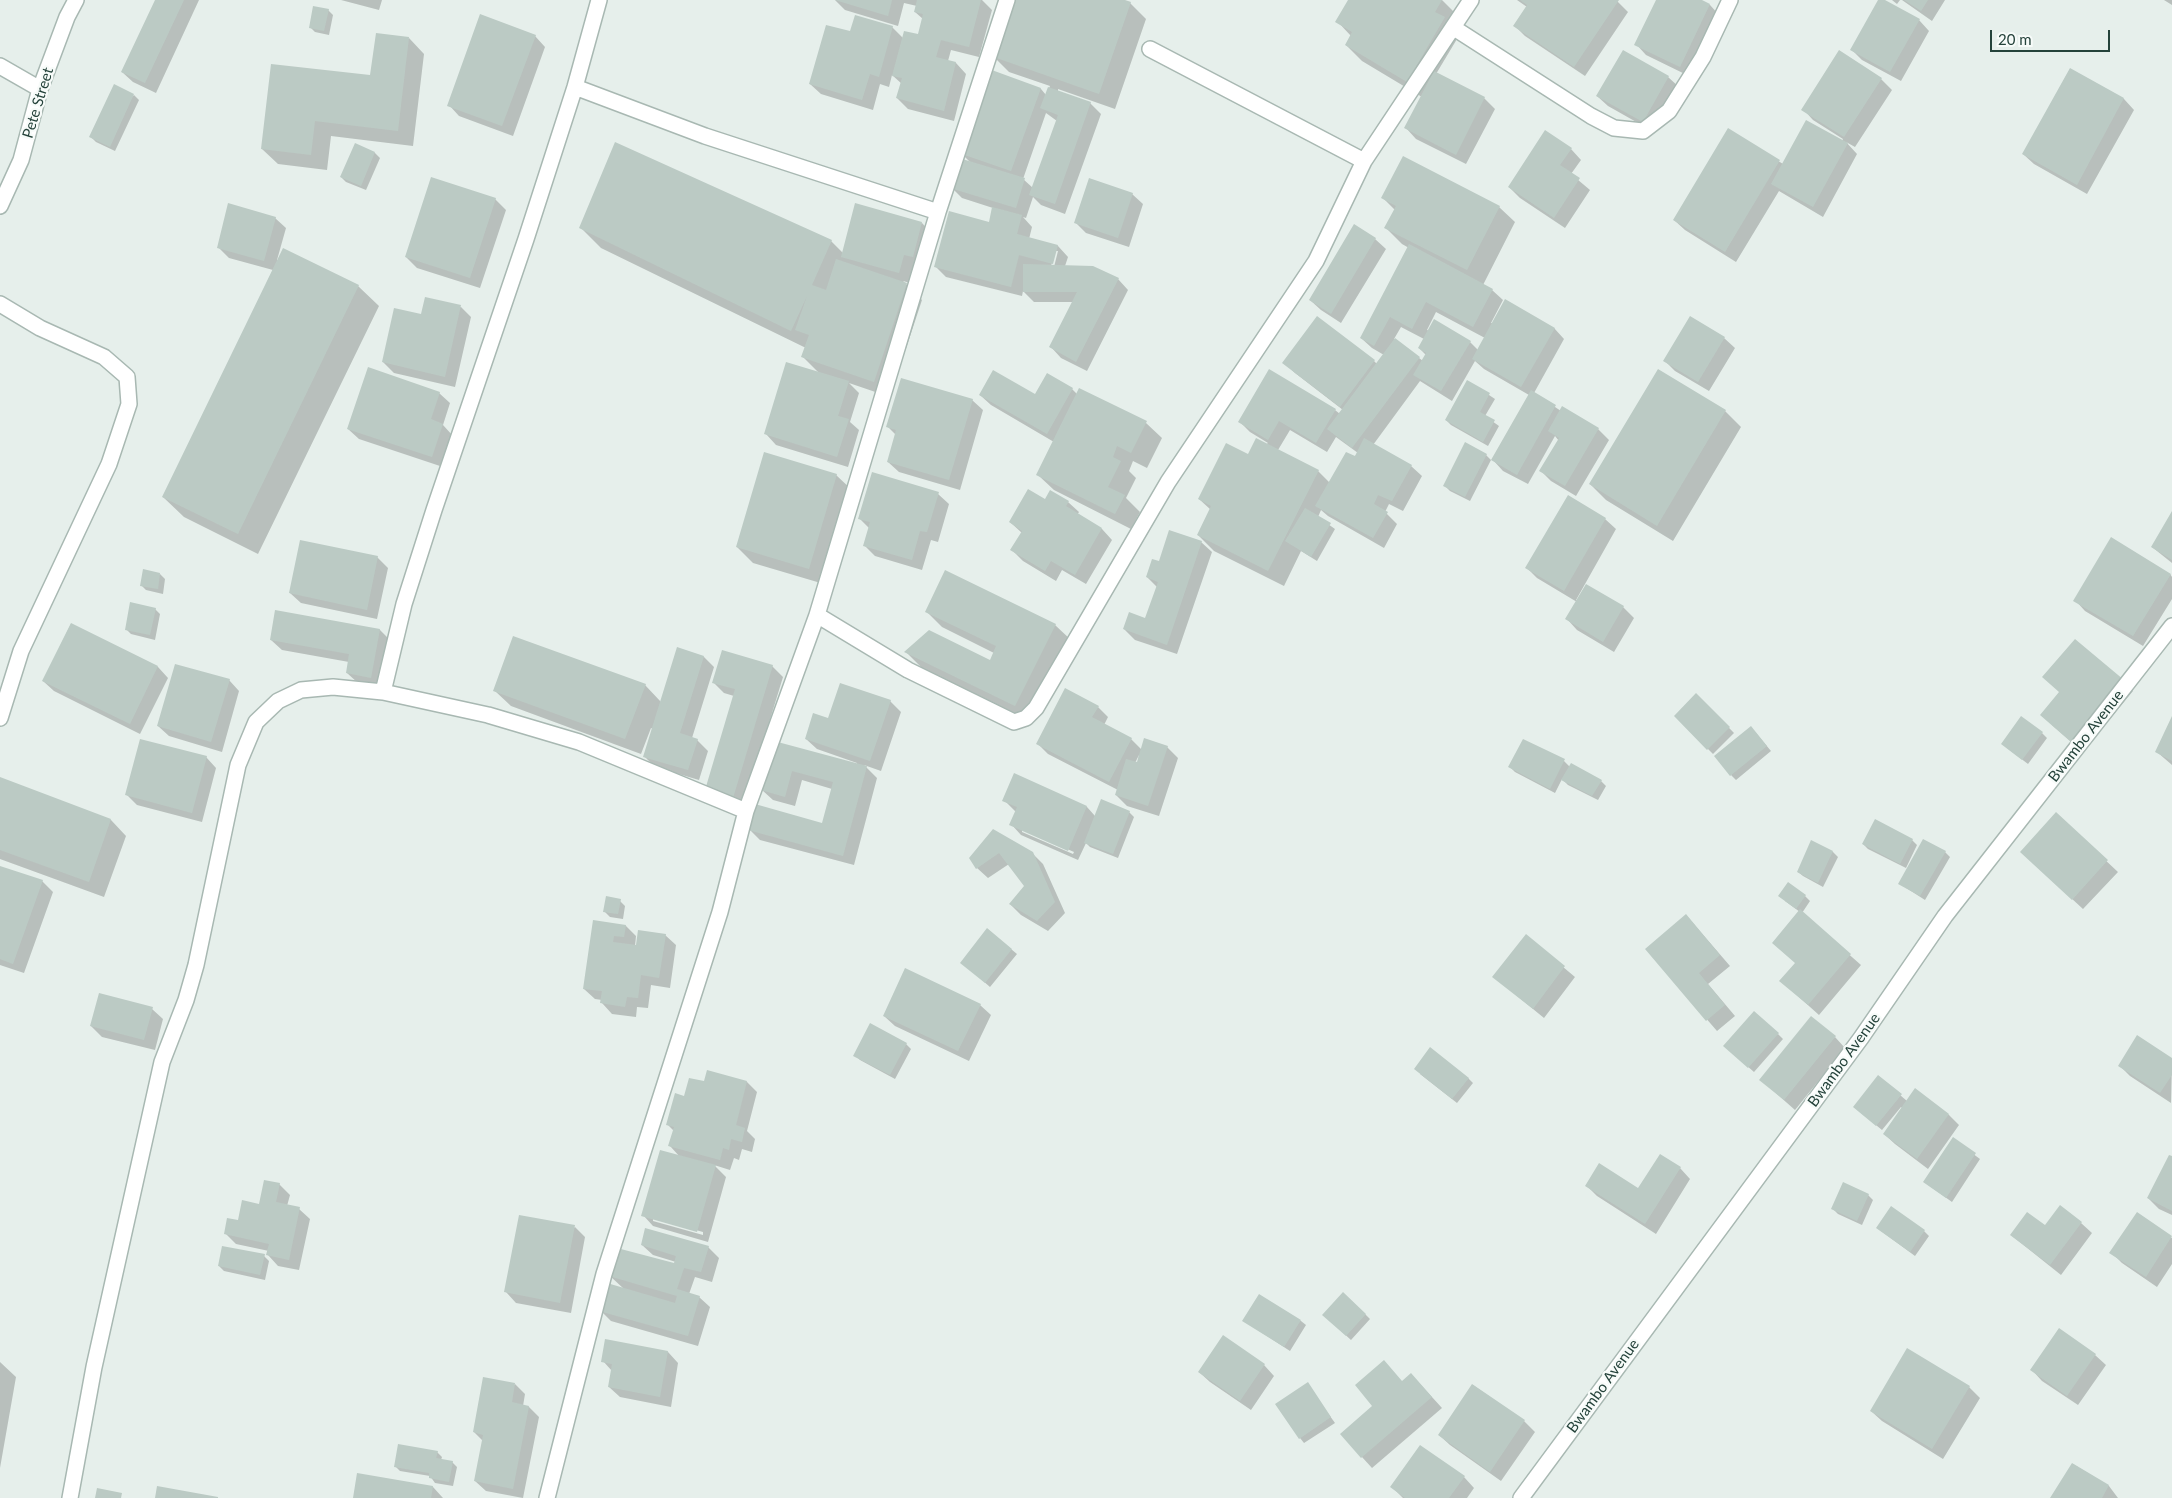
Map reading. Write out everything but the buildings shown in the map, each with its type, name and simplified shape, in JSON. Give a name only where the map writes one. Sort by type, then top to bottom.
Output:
[{"type":"street","name":"Pete Street","points":[[0,206],[21,160],[40,89],[67,17],[76,0]]},
{"type":"street","points":[[383,692],[404,604],[517,267],[575,87],[599,0]]},
{"type":"street","points":[[547,1498],[604,1274],[720,912],[746,811],[817,615],[938,212],[1007,0]]},
{"type":"street","points":[[817,615],[908,670],[1014,722],[1026,718],[1036,708],[1168,482],[1316,261],[1364,161],[1471,0]]},
{"type":"street","points":[[1454,28],[1591,116],[1614,128],[1643,131],[1669,111],[1703,57],[1730,0]]},
{"type":"street","points":[[1150,49],[1364,161]]},
{"type":"street","points":[[0,66],[40,89]]},
{"type":"street","points":[[575,87],[705,136],[938,212]]},
{"type":"street","points":[[0,304],[40,328],[104,358],[127,377],[129,404],[108,464],[21,650],[0,718]]},
{"type":"street","name":"Bwambo Avenue","points":[[1521,1498],[1861,1038],[1945,916],[2172,626]]},
{"type":"street","points":[[70,1498],[94,1367],[162,1062],[186,1000],[196,965],[238,765],[256,722],[278,702],[301,690],[333,686],[383,692],[488,714],[579,742],[746,811]]}]
